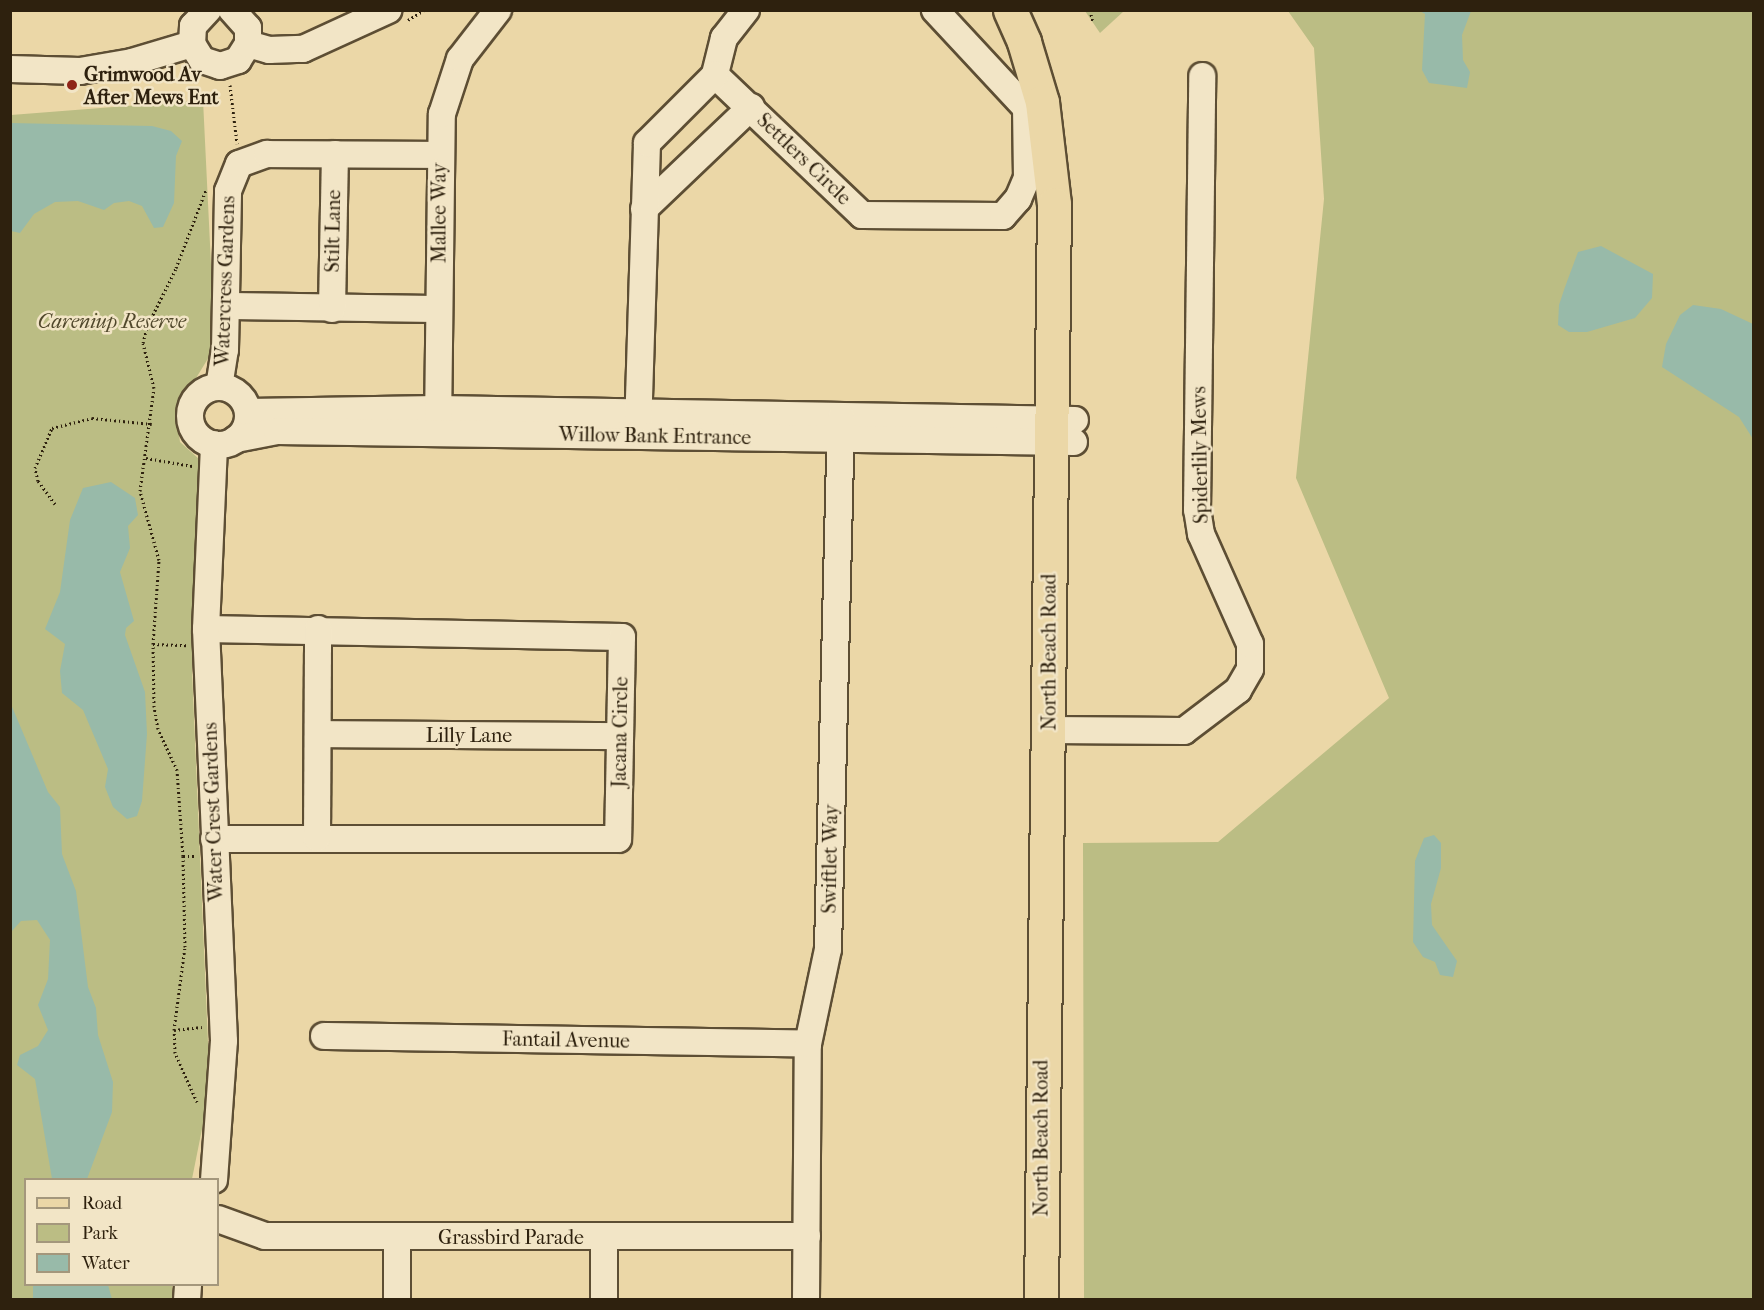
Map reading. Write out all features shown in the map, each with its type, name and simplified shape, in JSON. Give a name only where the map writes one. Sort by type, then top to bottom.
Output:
[{"type":"main road","name":"North Beach Road","points":[[1010,10],[1034,70],[1050,155],[1064,431]]},
{"type":"main road","name":"North Beach Road","points":[[1034,10],[1071,138],[1058,730],[1057,1254],[1060,1299]]},
{"type":"main road","name":"North Beach Road","points":[[1041,1299],[1041,1072],[1058,730]]},
{"type":"street","points":[[201,13],[192,44],[202,60],[220,66],[238,60],[248,44],[248,28],[232,10]]},
{"type":"street","points":[[248,44],[269,50],[303,49],[388,10]]},
{"type":"street","name":"Mallee Way","points":[[438,421],[442,114],[460,59],[498,10]]},
{"type":"street","points":[[639,424],[647,143],[715,75],[724,39],[746,10]]},
{"type":"street","name":"Settlers Circle","points":[[715,75],[862,215],[1003,216],[1018,199],[1027,178],[1026,108],[935,10]]},
{"type":"street","points":[[10,69],[80,71],[132,62],[192,44]]},
{"type":"street","name":"Spiderlily Mews","points":[[1058,730],[1184,731],[1238,690],[1250,669],[1250,644],[1201,534],[1197,510],[1202,76]]},
{"type":"street","name":"Settlers Circle","points":[[644,209],[751,107]]},
{"type":"street","points":[[238,164],[267,154],[440,155]]},
{"type":"street","name":"Stilt Lane","points":[[332,309],[335,154]]},
{"type":"street","name":"Watercress Gardens","points":[[219,387],[227,306],[228,191],[238,164]]},
{"type":"street","points":[[227,306],[439,309]]},
{"type":"street","points":[[219,387],[238,394],[248,412],[244,431],[225,441],[198,435],[190,418],[195,400],[210,388],[219,387]]},
{"type":"street","name":"Willow Bank Entrance","points":[[248,412],[438,421],[1064,431]]},
{"type":"street","name":"Willow Bank Entrance","points":[[225,441],[277,431],[438,421]]},
{"type":"street","name":"Swiftlet Way","points":[[806,1299],[808,1044],[828,949],[841,428]]},
{"type":"street","name":"Water Crest Gardens","points":[[214,1178],[223,1025],[206,637],[212,469],[225,441]]},
{"type":"street","points":[[317,838],[318,629]]},
{"type":"street","name":"Jacana Circle","points":[[206,637],[318,629],[621,637],[618,838],[214,839]]},
{"type":"street","name":"Lilly Lane","points":[[318,734],[620,736]]},
{"type":"street","name":"Fantail Avenue","points":[[324,1036],[808,1044]]},
{"type":"street","name":"Grassbird Parade","points":[[219,1219],[265,1236],[807,1236]]},
{"type":"street","points":[[397,1237],[397,1299]]},
{"type":"street","points":[[603,1299],[604,1237]]},
{"type":"path","points":[[1090,10],[1093,22]]},
{"type":"path","points":[[230,77],[238,164]]},
{"type":"path","points":[[198,1104],[175,1053],[174,1030],[185,946],[183,856],[177,770],[158,729],[154,707],[153,644],[159,560],[140,491],[152,424],[154,388],[143,344],[147,327],[176,268],[201,193],[208,188],[228,191]]},
{"type":"path","points":[[55,504],[38,481],[34,468],[52,428],[92,418],[152,424]]},
{"type":"path","points":[[146,458],[212,469]]},
{"type":"path","points":[[153,644],[206,637]]},
{"type":"path","points":[[174,1030],[223,1025]]},
{"type":"green space","points":[[1085,11],[1124,11],[1100,33]]},
{"type":"green space","points":[[1288,11],[1753,11],[1753,1299],[1084,1299],[1083,843],[1218,842],[1389,698],[1296,478],[1324,199],[1314,48]]},
{"type":"green space","name":"Careniup Reserve","points":[[203,100],[215,347],[176,411],[180,442],[199,459],[192,671],[210,1089],[192,1178],[24,1178],[24,1286],[172,1286],[172,1299],[11,1300],[11,115]]},
{"type":"water","points":[[1420,11],[1471,11],[1462,35],[1463,60],[1470,72],[1467,88],[1429,83],[1422,70],[1425,14]]},
{"type":"water","points":[[10,123],[152,126],[171,131],[182,141],[176,156],[174,203],[163,227],[154,228],[142,206],[129,201],[114,203],[104,210],[78,201],[55,202],[34,214],[20,233],[11,231]]},
{"type":"water","points":[[1601,246],[1653,274],[1652,298],[1635,318],[1587,332],[1569,332],[1558,325],[1559,305],[1578,252]]},
{"type":"water","points":[[1693,305],[1721,309],[1753,324],[1753,439],[1739,417],[1662,367],[1666,344],[1680,315]]},
{"type":"water","points":[[111,482],[135,498],[138,515],[128,526],[130,548],[120,572],[134,621],[126,628],[125,635],[145,692],[147,734],[142,801],[137,816],[127,819],[113,807],[105,787],[108,769],[83,710],[62,693],[60,671],[65,644],[45,629],[60,592],[70,520],[83,488]]},
{"type":"water","points":[[10,702],[48,792],[60,807],[62,854],[76,891],[88,987],[96,1008],[98,1035],[113,1082],[112,1112],[87,1178],[52,1178],[35,1079],[17,1065],[20,1055],[38,1046],[48,1030],[38,1005],[48,979],[50,940],[37,920],[21,921],[11,932]]},
{"type":"water","points":[[1434,835],[1441,843],[1441,868],[1431,904],[1432,925],[1457,961],[1453,977],[1440,975],[1435,962],[1423,957],[1413,942],[1415,861],[1424,838]]},
{"type":"water","points":[[33,1286],[108,1286],[112,1299],[33,1299]]},
{"type":"place","name":"Grimwood Av After Mews Ent","points":[[72,85]]}]
